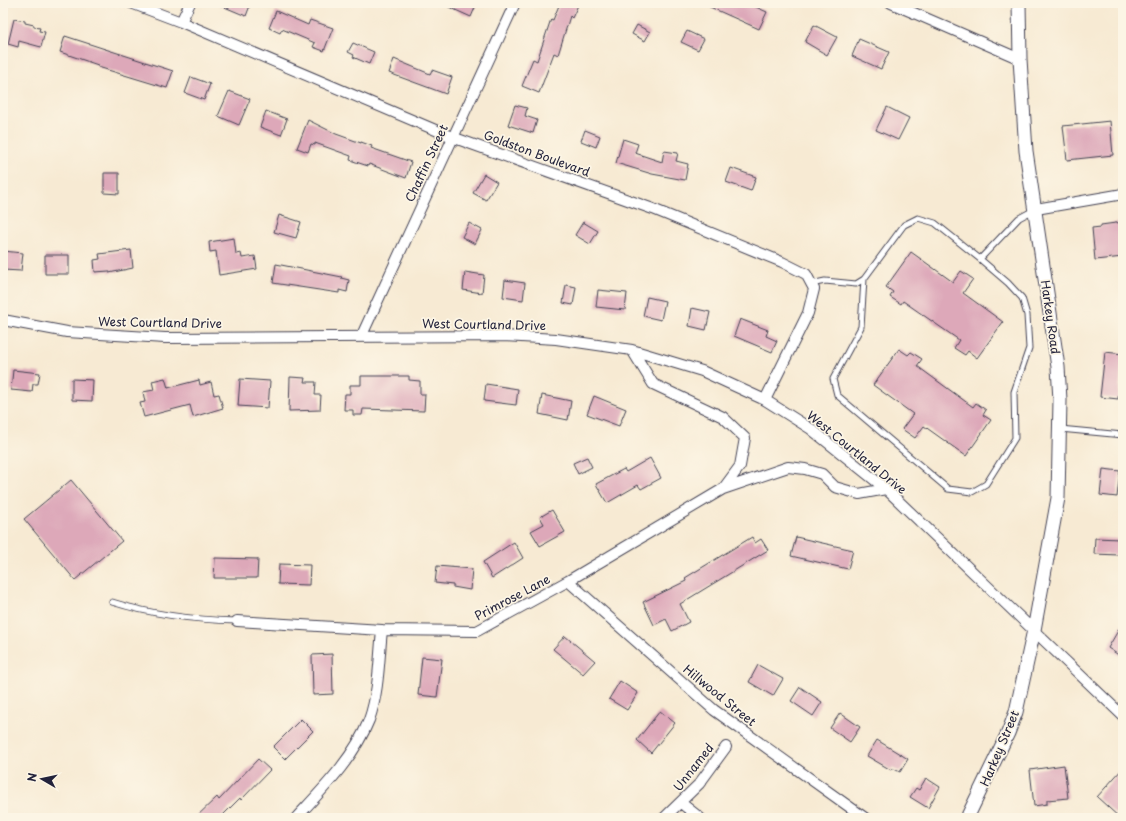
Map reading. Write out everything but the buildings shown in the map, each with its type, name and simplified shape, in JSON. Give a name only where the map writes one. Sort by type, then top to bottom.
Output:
[{"type":"street","name":"Goldston Boulevard","points":[[131,3],[181,22],[452,137],[661,212],[782,262],[806,274],[811,284]]},
{"type":"street","points":[[181,22],[190,3]]},
{"type":"street","name":"Chaffin Street","points":[[362,335],[452,137],[516,3]]},
{"type":"street","points":[[891,3],[1020,59]]},
{"type":"street","name":"Harkey Road","points":[[1019,3],[1020,59],[1026,151],[1036,209],[1058,367],[1060,429],[1058,498],[1034,630]]},
{"type":"street","points":[[1036,209],[1123,194]]},
{"type":"street","points":[[765,400],[808,313],[814,289],[811,284]]},
{"type":"street","name":"West Courtland Drive","points":[[3,320],[67,332],[165,338],[362,335],[504,336],[556,339],[632,350],[702,371],[765,400],[811,429],[886,489],[1123,716]]},
{"type":"street","name":"Primrose Lane","points":[[632,350],[653,384],[723,418],[745,438],[740,466],[723,489]]},
{"type":"street","name":"Primrose Lane","points":[[238,621],[382,630],[477,631],[568,581],[723,489],[788,467],[805,469],[822,474],[835,487],[859,494],[886,489]]},
{"type":"street","name":"Hillwood Street","points":[[568,581],[714,710],[865,818]]},
{"type":"street","points":[[297,818],[332,778],[361,738],[369,719],[373,703],[382,630]]},
{"type":"street","name":"Harkey Street","points":[[966,818],[1008,733],[1016,712],[1034,630]]},
{"type":"street","name":"Unnamed","points":[[664,818],[681,803],[698,784],[726,747]]},
{"type":"street","name":"Unnamed","points":[[681,803],[700,818]]},
{"type":"lane","points":[[980,259],[1019,218],[1036,209]]},
{"type":"lane","points":[[811,284],[826,281],[856,284],[864,279],[904,225],[918,218],[935,223],[1008,283],[1022,298],[1027,315],[1029,348],[1014,392],[1015,438],[986,484],[972,492],[948,489],[837,395],[833,379],[861,327],[864,279]]},
{"type":"lane","points":[[1060,429],[1123,435]]},
{"type":"lane","points":[[112,602],[141,611],[183,617],[238,621]]}]
